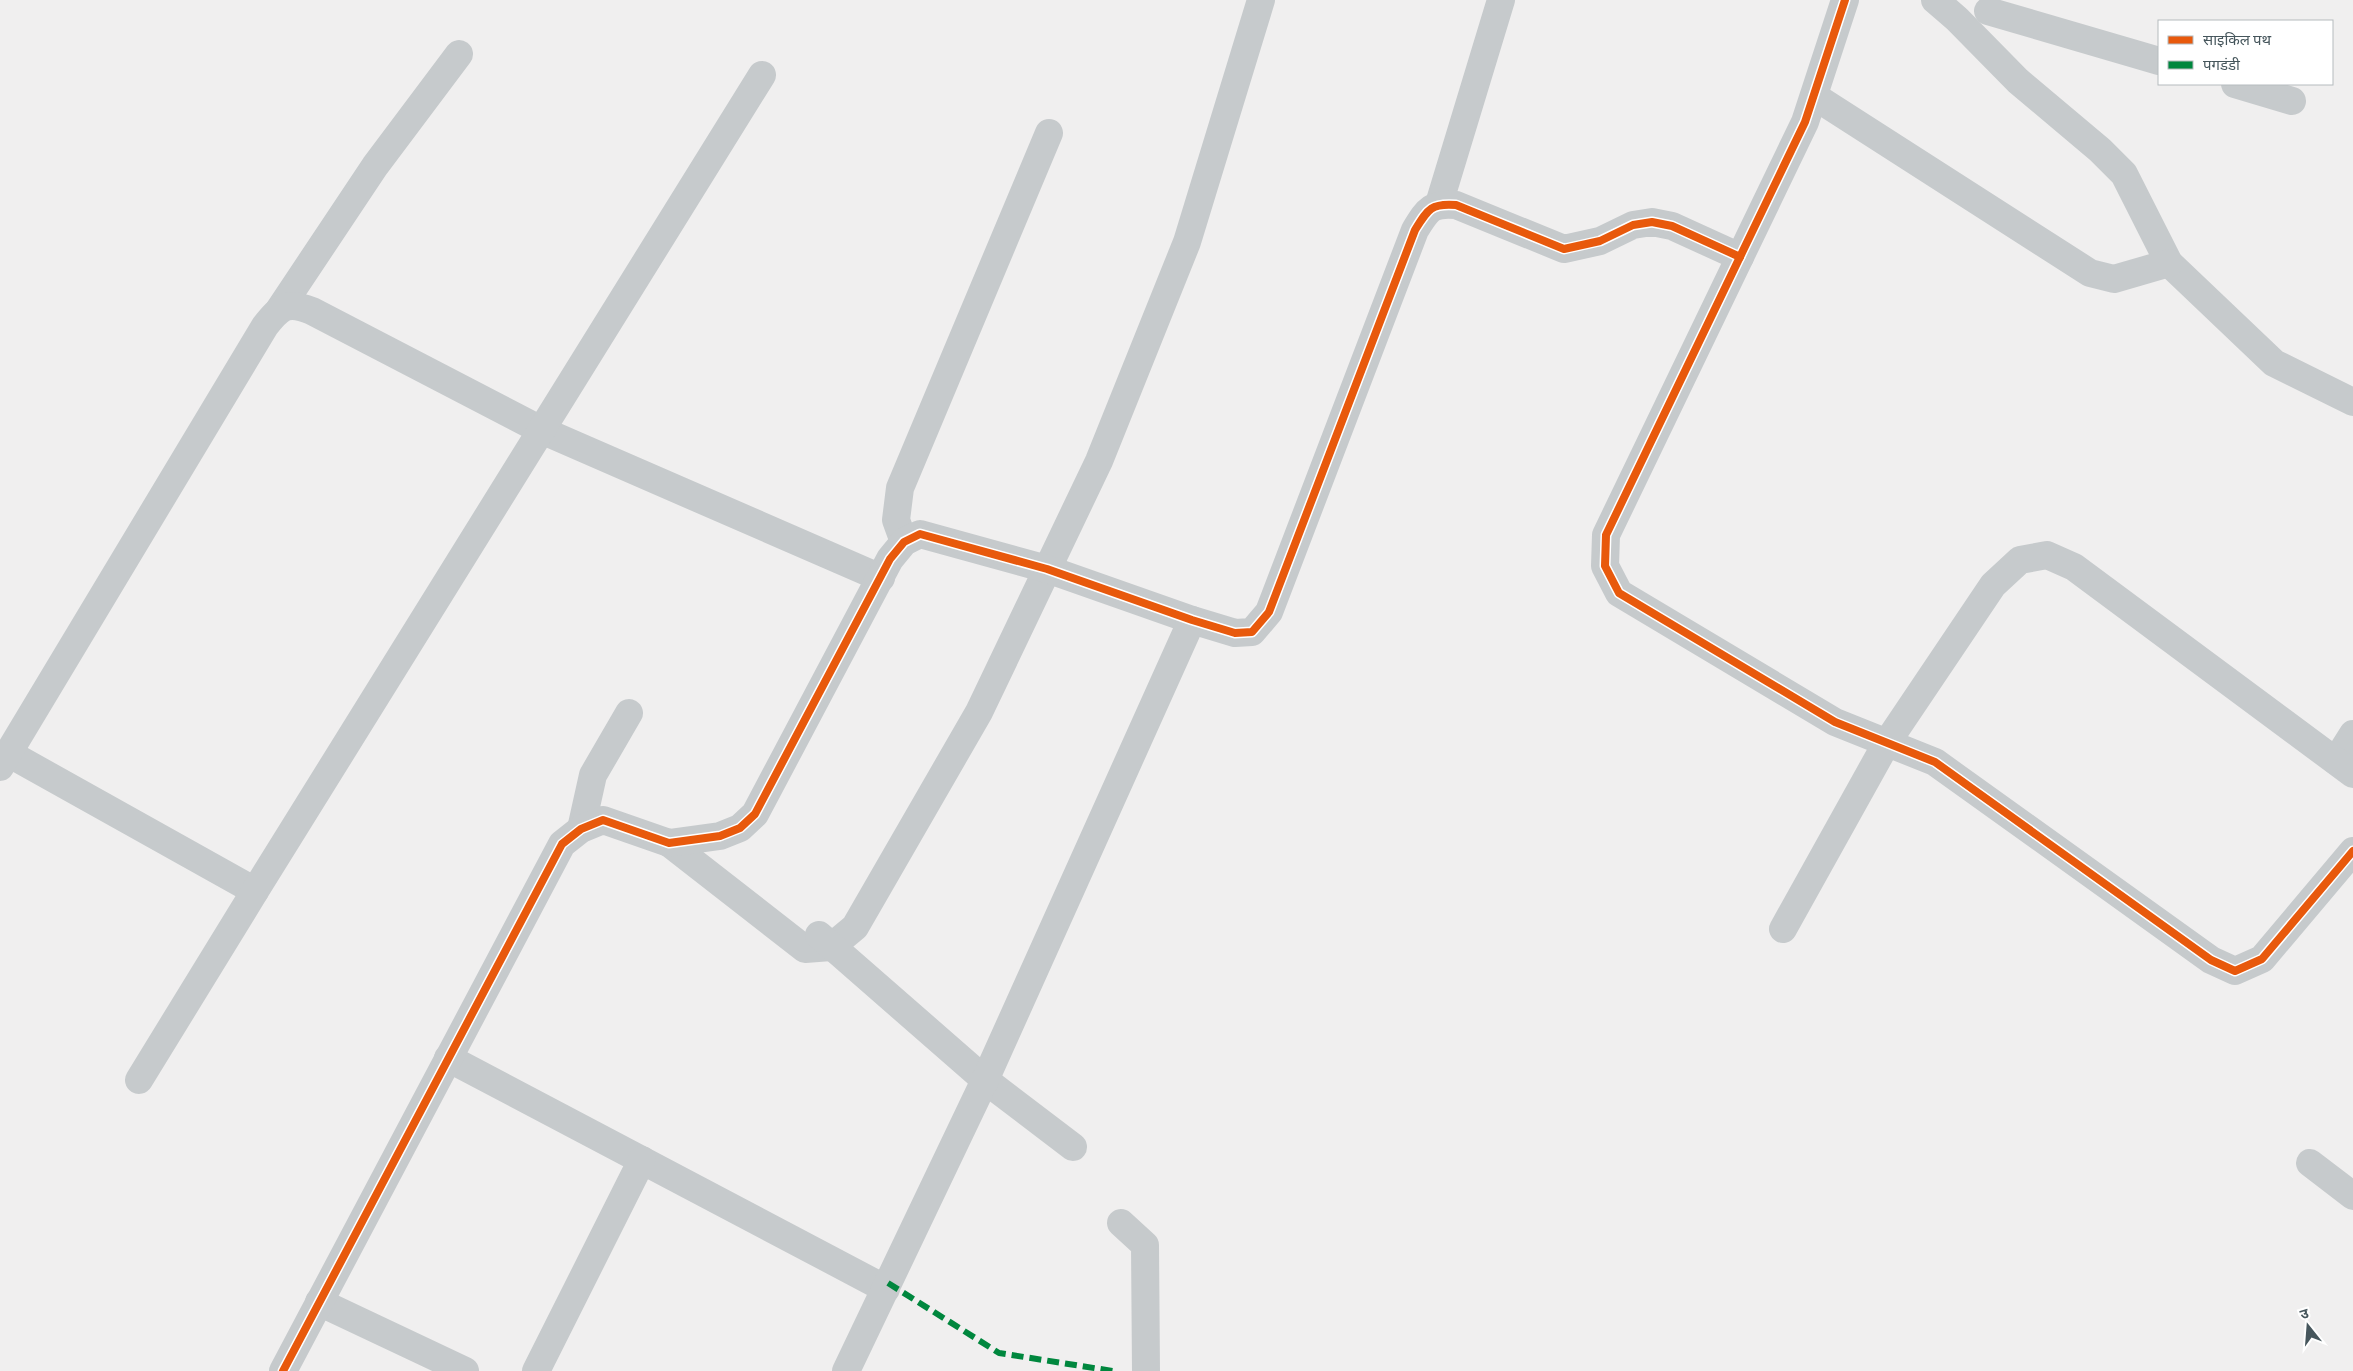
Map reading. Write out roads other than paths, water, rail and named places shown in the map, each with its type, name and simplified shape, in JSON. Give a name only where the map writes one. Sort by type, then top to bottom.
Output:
[{"type":"street","points":[[283,1371],[562,844],[581,829],[603,820],[668,843],[805,949],[855,927],[969,729],[1099,461],[1187,242],[1261,0]]},
{"type":"street","points":[[1439,204],[1501,0]]},
{"type":"street","points":[[1846,0],[1805,122],[1606,536],[1605,566],[1619,592],[1835,722],[1935,762],[2211,960],[2235,971],[2262,959],[2353,851]]},
{"type":"street","points":[[1935,0],[2018,81],[2100,150],[2124,174],[2169,263],[2274,363],[2353,402]]},
{"type":"street","points":[[1980,42],[1989,5],[2158,61]]},
{"type":"street","points":[[255,891],[4,760],[265,326],[278,310],[375,166],[459,54]]},
{"type":"street","points":[[139,1080],[762,76]]},
{"type":"street","points":[[2238,85],[2292,101]]},
{"type":"street","points":[[1814,96],[2090,273],[2114,279],[2169,263]]},
{"type":"street","points":[[904,542],[896,520],[900,488],[1049,132]]},
{"type":"street","points":[[668,843],[720,836],[740,828],[755,814],[890,559],[904,542],[920,534],[1048,569],[1192,620],[1235,633],[1252,632],[1269,612],[1415,230],[1427,210],[1439,204],[1456,205],[1564,249],[1600,241],[1633,225],[1652,222],[1672,226],[1740,257]]},
{"type":"street","points":[[278,310],[295,304],[312,311],[542,430],[881,578]]},
{"type":"street","points":[[1783,929],[1886,744],[1993,585],[2020,560],[2047,555],[2074,567],[2344,768],[2353,734]]},
{"type":"street","points":[[846,1371],[985,1080],[1192,620]]},
{"type":"street","points":[[581,829],[593,775],[629,713]]},
{"type":"street","points":[[824,940],[985,1080],[1073,1147]]},
{"type":"street","points":[[448,1058],[886,1289]]},
{"type":"street","points":[[536,1371],[642,1160]]},
{"type":"street","points":[[2310,1163],[2353,1196]]},
{"type":"street","points":[[1121,1223],[1145,1245],[1146,1371]]},
{"type":"street","points":[[319,1302],[465,1371]]}]
